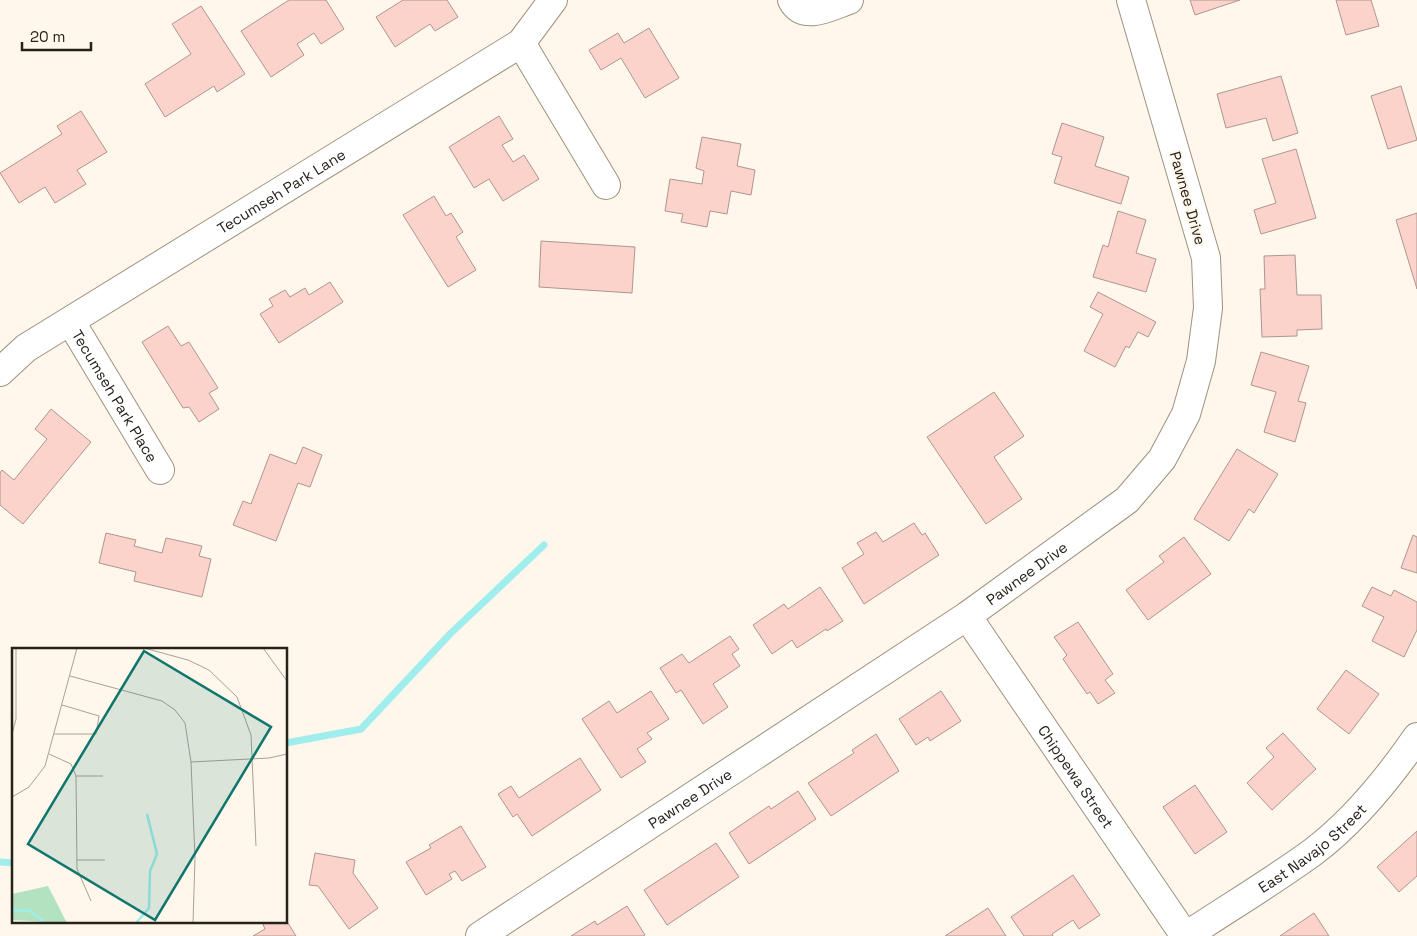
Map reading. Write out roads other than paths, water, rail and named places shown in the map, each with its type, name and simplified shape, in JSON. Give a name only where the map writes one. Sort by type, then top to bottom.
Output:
[{"type":"street","name":"Tecumseh Park Lane","points":[[0,372],[26,348],[522,43],[552,0]]},
{"type":"street","points":[[792,0],[803,10],[813,12],[849,0]]},
{"type":"street","name":"Pawnee Drive","points":[[480,936],[967,616],[1127,500],[1162,459],[1186,414],[1201,361],[1208,308],[1206,258],[1131,0]]},
{"type":"street","points":[[522,43],[606,185]]},
{"type":"street","name":"Tecumseh Park Place","points":[[71,322],[160,470]]},
{"type":"street","name":"Chippewa Street","points":[[967,616],[1186,936]]},
{"type":"street","name":"East Navajo Street","points":[[1186,936],[1313,851],[1360,809],[1401,761],[1417,737]]},
{"type":"waterway","points":[[288,743],[361,729],[450,634],[544,545]]},
{"type":"waterway","points":[[0,862],[12,863]]}]
